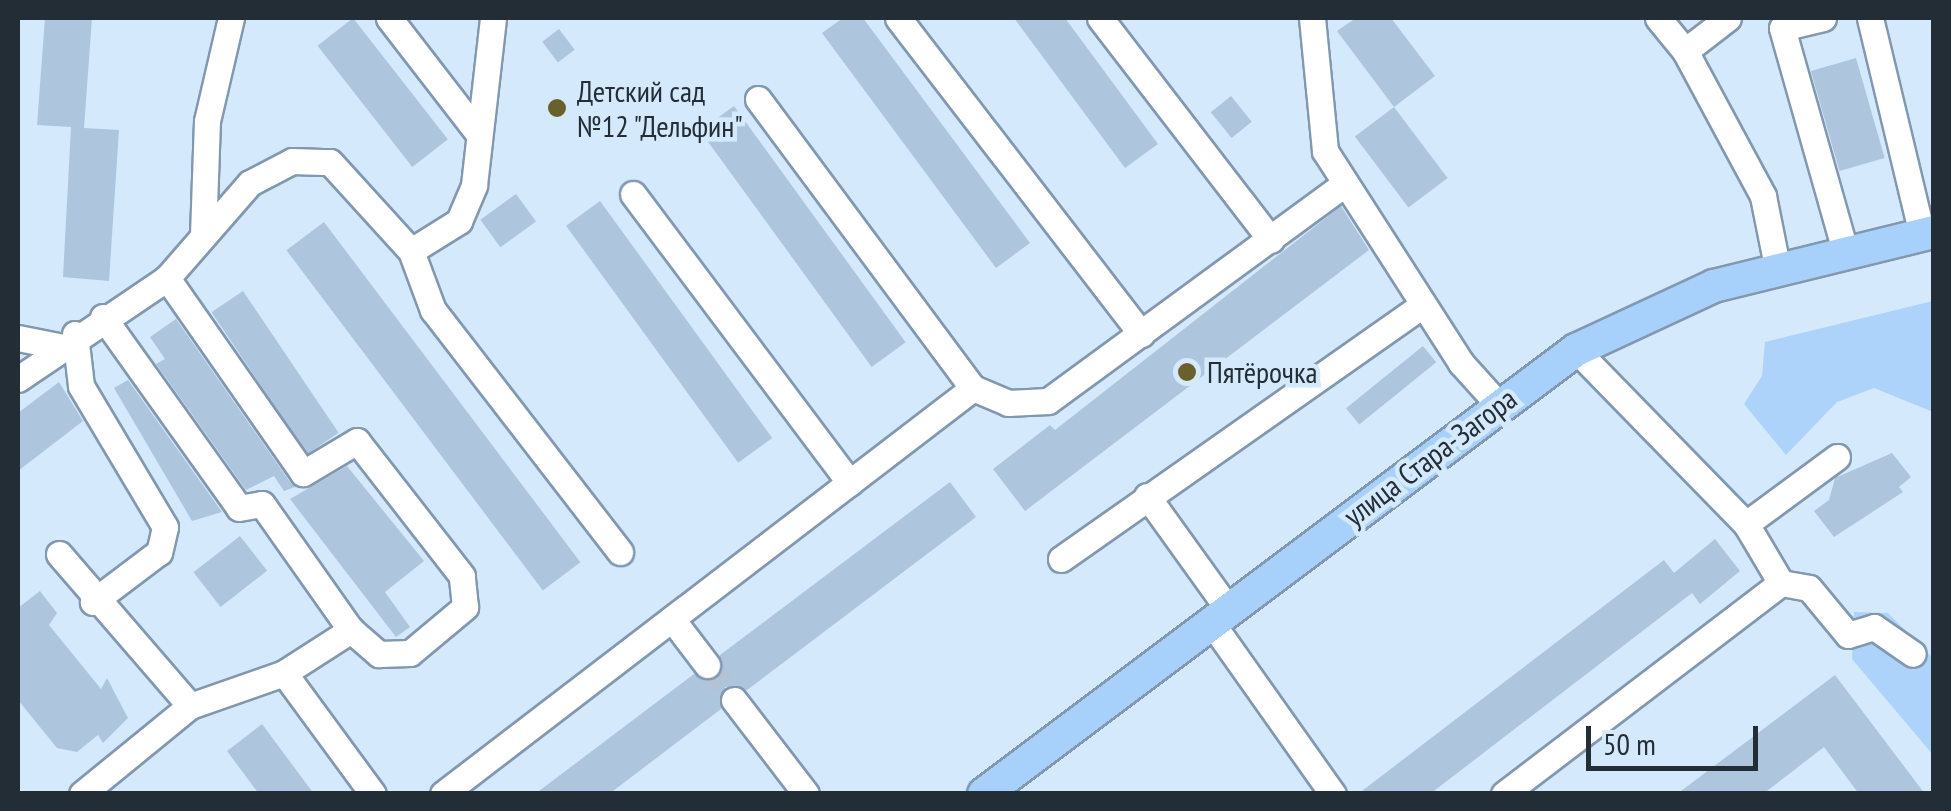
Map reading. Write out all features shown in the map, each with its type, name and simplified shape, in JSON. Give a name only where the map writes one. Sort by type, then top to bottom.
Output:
[{"type":"main road","name":"улица Стара-Загора","points":[[984,794],[1498,404],[1576,350],[1625,321],[1777,266],[1928,233]]},
{"type":"lane","points":[[202,235],[207,121],[231,18]]},
{"type":"lane","points":[[389,18],[478,132]]},
{"type":"lane","points":[[410,252],[459,221],[474,184],[492,18]]},
{"type":"lane","points":[[898,18],[1141,334]]},
{"type":"lane","points":[[1100,18],[1271,240]]},
{"type":"lane","points":[[1312,18],[1325,151],[1422,305],[1498,404]]},
{"type":"lane","points":[[1658,18],[1685,51],[1763,196],[1777,266]]},
{"type":"lane","points":[[1685,51],[1728,18]]},
{"type":"lane","points":[[1822,18],[1782,28],[1845,250]]},
{"type":"lane","points":[[1870,18],[1928,233]]},
{"type":"lane","points":[[758,99],[973,388],[1008,404],[1048,401],[1343,184]]},
{"type":"lane","points":[[18,379],[66,340],[166,278],[250,184],[292,161],[330,162],[410,252],[432,310],[620,552]]},
{"type":"lane","points":[[634,194],[850,483]]},
{"type":"lane","points":[[103,317],[239,508],[262,504],[351,630],[379,654],[410,653],[465,607],[462,576],[356,441],[303,473],[166,278]]},
{"type":"lane","points":[[1061,559],[1422,305]]},
{"type":"lane","points":[[18,338],[66,340]]},
{"type":"lane","points":[[66,340],[81,386],[165,527],[159,552],[93,602]]},
{"type":"lane","points":[[1576,350],[1746,524],[1781,583]]},
{"type":"lane","points":[[443,794],[973,388]]},
{"type":"lane","points":[[1746,524],[1837,457]]},
{"type":"lane","points":[[1147,496],[1332,794]]},
{"type":"lane","points":[[59,554],[93,602],[190,706]]},
{"type":"lane","points":[[1504,794],[1781,583],[1810,588],[1848,635],[1874,627],[1913,654]]},
{"type":"lane","points":[[672,619],[706,665]]},
{"type":"lane","points":[[82,794],[190,706],[284,673],[351,630]]},
{"type":"lane","points":[[284,673],[373,794]]},
{"type":"lane","points":[[734,700],[806,794]]},
{"type":"shaded area","points":[[1933,301],[1933,412],[1874,388],[1837,402],[1786,455],[1744,404],[1762,376],[1765,342]]},
{"type":"shaded area","points":[[1854,612],[1888,613],[1933,658],[1933,755],[1852,659]]},
{"type":"building","points":[[45,18],[92,18],[84,128],[119,130],[109,281],[63,277],[71,127],[37,125]]},
{"type":"building","points":[[353,18],[448,139],[412,167],[318,46]]},
{"type":"building","points":[[843,18],[863,18],[1030,243],[996,268],[822,33]]},
{"type":"building","points":[[1014,18],[1065,18],[1158,144],[1125,168]]},
{"type":"building","points":[[1356,18],[1391,18],[1435,76],[1394,107],[1337,31]]},
{"type":"building","points":[[559,29],[575,50],[558,62],[542,42]]},
{"type":"building","points":[[1856,58],[1885,158],[1839,171],[1811,71]]},
{"type":"building","points":[[1231,96],[1252,122],[1232,138],[1211,112]]},
{"type":"building","points":[[734,106],[906,342],[872,367],[700,131]]},
{"type":"building","points":[[1394,107],[1448,178],[1408,208],[1355,136]]},
{"type":"building","points":[[516,194],[536,222],[500,247],[480,220]]},
{"type":"building","points":[[600,201],[772,438],[738,463],[566,226]]},
{"type":"building","points":[[1341,206],[1369,250],[1025,511],[993,469],[1050,425],[1055,430]]},
{"type":"building","points":[[324,222],[580,562],[543,591],[286,250]]},
{"type":"building","points":[[243,291],[339,433],[307,454],[211,312]]},
{"type":"building","points":[[176,319],[295,487],[284,491],[274,476],[246,490],[156,364],[165,359],[150,337]]},
{"type":"building","points":[[1423,346],[1436,362],[1359,425],[1346,408]]},
{"type":"building","points":[[128,380],[222,512],[192,521],[114,388]]},
{"type":"building","points":[[59,382],[83,421],[18,471],[18,413]]},
{"type":"building","points":[[1892,453],[1911,477],[1899,487],[1903,492],[1834,537],[1814,511],[1829,500],[1835,478]]},
{"type":"building","points":[[347,466],[424,561],[385,592],[410,627],[396,637],[290,499]]},
{"type":"building","points":[[950,482],[976,517],[747,690],[725,687],[721,709],[609,794],[535,794],[694,674],[716,678],[720,655]]},
{"type":"building","points":[[240,536],[267,571],[221,607],[194,572]]},
{"type":"building","points":[[1715,539],[1740,571],[1700,604],[1692,593],[1430,794],[1358,794],[1664,560],[1674,573]]},
{"type":"building","points":[[40,591],[57,613],[49,625],[101,689],[107,678],[128,718],[103,743],[98,735],[77,752],[57,748],[18,700],[18,608]]},
{"type":"building","points":[[1835,675],[1925,794],[1859,794],[1824,747],[1763,794],[1677,794]]},
{"type":"building","points":[[262,724],[314,794],[259,794],[227,751]]},
{"type":"tunnel","points":[[707,665],[734,700]]},
{"type":"place","name":"Детский сад №12 \"Дельфин\"","points":[[557,108]]},
{"type":"place","name":"Пятёрочка","points":[[1187,372]]}]
